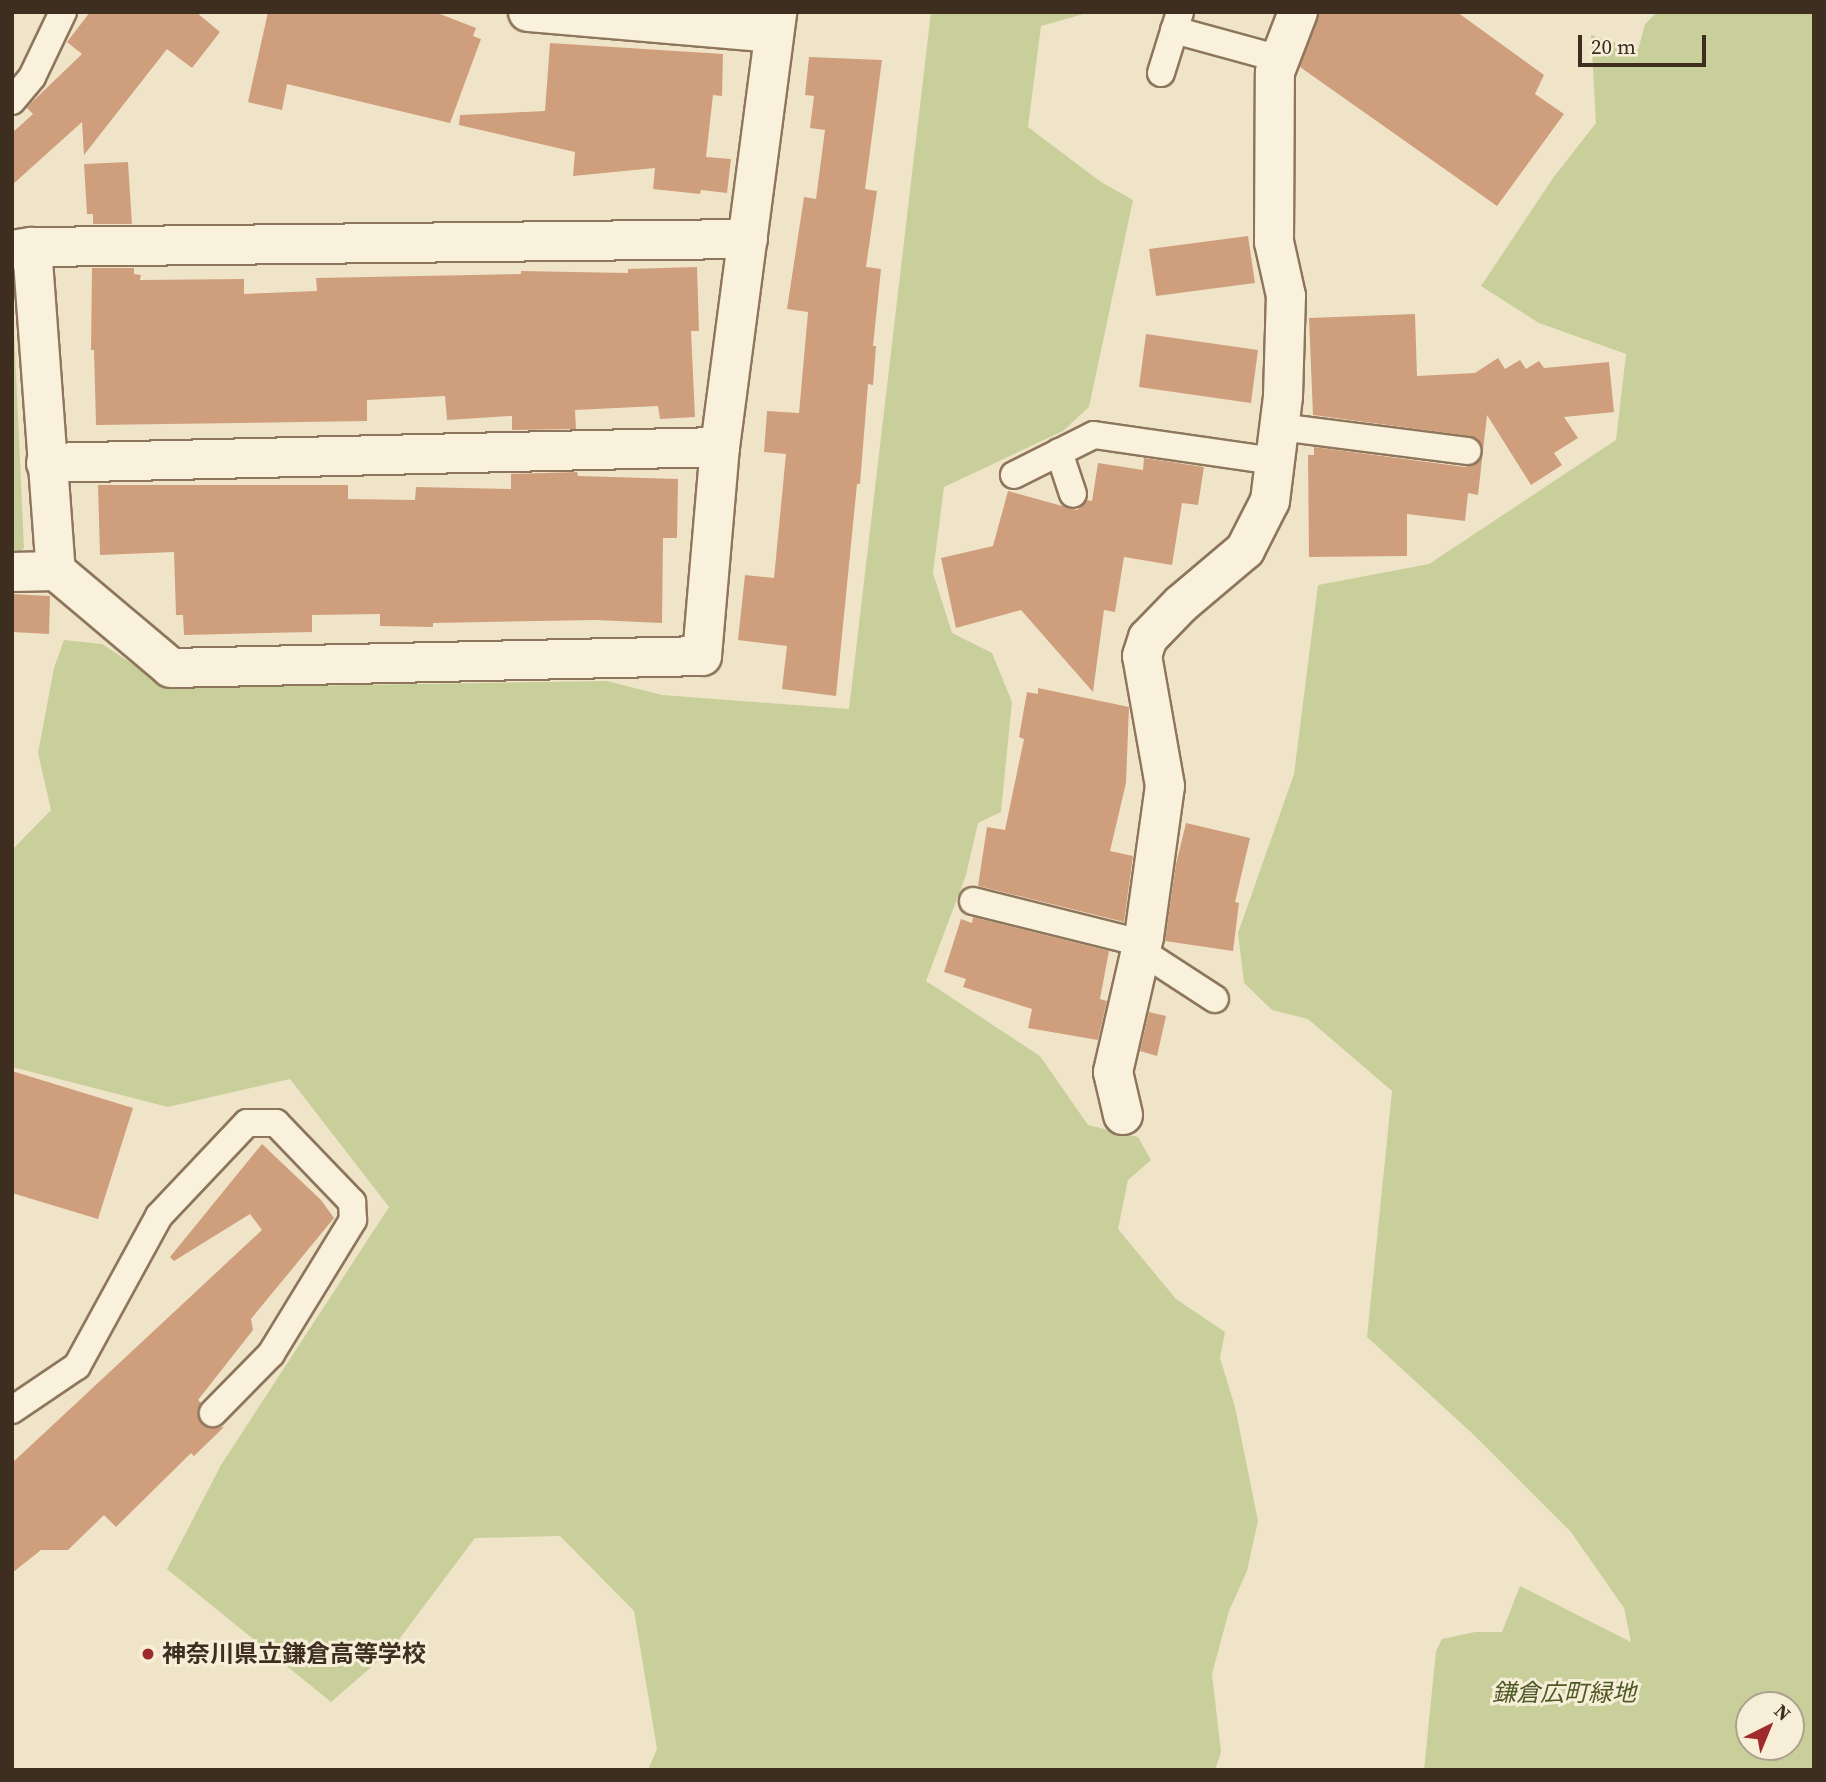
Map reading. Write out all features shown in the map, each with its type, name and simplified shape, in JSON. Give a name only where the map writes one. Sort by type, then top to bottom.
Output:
[{"type":"street","points":[[12,572],[56,571],[171,668],[702,656],[720,447],[775,23],[528,12]]},
{"type":"street","points":[[1123,1115],[1113,1072],[1142,947],[1165,786],[1142,656],[1148,638],[1181,604],[1245,550],[1270,501],[1277,444],[1286,296],[1274,242],[1275,72],[1298,12]]},
{"type":"street","points":[[56,571],[22,249],[748,239]]},
{"type":"street","points":[[46,463],[720,447]]},
{"type":"lane","points":[[12,101],[32,77],[63,12]]},
{"type":"lane","points":[[1161,73],[1177,21],[1280,59]]},
{"type":"lane","points":[[1014,475],[1094,435],[1467,451]]},
{"type":"lane","points":[[1059,452],[1073,494]]},
{"type":"lane","points":[[973,901],[1142,947],[1214,999]]},
{"type":"lane","points":[[12,1410],[76,1366],[159,1216],[247,1124],[276,1123],[352,1202],[353,1220],[271,1354],[213,1413]]},
{"type":"green space","points":[[931,12],[1091,12],[1041,26],[1028,127],[1101,182],[1133,200],[1089,407],[1063,431],[944,487],[933,573],[952,633],[992,653],[1012,702],[1001,812],[978,823],[966,875],[926,981],[1040,1056],[1088,1125],[1138,1137],[1151,1160],[1128,1180],[1118,1229],[1176,1299],[1225,1332],[1220,1358],[1235,1407],[1258,1521],[1247,1571],[1229,1611],[1212,1674],[1221,1752],[1215,1770],[648,1770],[657,1749],[634,1611],[560,1536],[475,1538],[391,1650],[331,1702],[167,1569],[221,1465],[389,1207],[290,1079],[168,1107],[12,1067],[12,850],[51,810],[38,753],[54,668],[64,640],[102,644],[169,688],[607,681],[662,695],[849,709]]},
{"type":"green space","name":"鎌倉広町緑地","points":[[1657,12],[1814,12],[1814,1770],[1424,1770],[1436,1651],[1442,1639],[1475,1632],[1502,1632],[1520,1586],[1631,1642],[1624,1608],[1571,1532],[1475,1436],[1367,1337],[1392,1091],[1308,1019],[1272,1010],[1244,983],[1238,933],[1294,774],[1318,585],[1429,564],[1616,440],[1626,354],[1539,323],[1481,286],[1553,178],[1596,123],[1591,35],[1638,50],[1645,24]]},
{"type":"green space","points":[[12,285],[24,548],[13,559],[12,559]]},
{"type":"building","points":[[90,12],[196,12],[220,32],[192,68],[167,49],[84,155],[82,122],[12,185],[12,133],[33,114],[27,108],[32,102],[82,54],[67,42]]},
{"type":"building","points":[[268,12],[435,12],[476,28],[473,36],[481,39],[450,123],[287,84],[282,110],[248,102]]},
{"type":"building","points":[[1319,12],[1457,12],[1544,75],[1535,94],[1564,114],[1497,206],[1300,67]]},
{"type":"building","points":[[550,43],[723,54],[722,96],[713,95],[706,157],[731,159],[727,193],[701,190],[700,194],[653,189],[655,168],[573,176],[575,152],[459,125],[460,115],[545,111]]},
{"type":"building","points":[[809,57],[882,60],[865,189],[877,191],[866,267],[881,269],[873,346],[876,346],[873,385],[868,384],[860,484],[857,484],[836,696],[782,689],[787,646],[738,640],[745,575],[774,578],[786,454],[764,452],[767,411],[799,413],[808,312],[787,309],[804,197],[816,199],[825,130],[810,128],[814,96],[805,95]]},
{"type":"building","points":[[128,162],[132,224],[93,224],[93,214],[87,214],[84,164]]},
{"type":"building","points":[[1248,236],[1255,283],[1156,296],[1149,249]]},
{"type":"building","points":[[697,267],[699,331],[691,331],[695,417],[660,419],[658,406],[575,410],[576,429],[512,430],[512,416],[447,420],[445,396],[367,400],[367,421],[96,425],[94,350],[91,350],[92,268],[134,268],[134,274],[141,275],[140,280],[244,279],[244,294],[317,291],[316,278],[521,274],[521,271],[628,273],[628,269]]},
{"type":"building","points":[[1415,314],[1417,376],[1475,373],[1498,358],[1505,369],[1520,360],[1526,369],[1539,361],[1544,368],[1609,362],[1614,412],[1564,417],[1578,438],[1554,453],[1562,465],[1531,485],[1487,415],[1478,495],[1468,493],[1465,521],[1407,514],[1407,556],[1309,557],[1308,455],[1314,455],[1314,447],[1465,467],[1480,460],[1481,444],[1470,436],[1313,415],[1309,318]]},
{"type":"building","points":[[1146,334],[1258,350],[1251,403],[1139,387]]},
{"type":"building","points":[[1144,458],[1204,467],[1198,505],[1182,503],[1172,565],[1124,557],[1115,612],[1104,610],[1093,692],[1021,610],[956,628],[941,558],[993,546],[1008,491],[1077,510],[1087,500],[1092,501],[1098,463],[1143,470]]},
{"type":"building","points":[[577,472],[578,476],[678,479],[677,538],[663,538],[662,623],[595,620],[433,623],[433,627],[380,626],[380,614],[312,615],[312,632],[184,635],[183,615],[176,615],[174,552],[100,555],[98,485],[348,485],[348,499],[415,500],[416,487],[511,489],[511,474]]},
{"type":"building","points":[[12,594],[50,596],[49,634],[12,632]]},
{"type":"building","points":[[1038,688],[1129,707],[1126,783],[1110,851],[1133,856],[1124,922],[978,886],[987,827],[1005,830],[1024,739],[1019,737],[1027,692],[1038,694]]},
{"type":"building","points":[[1186,823],[1250,838],[1235,902],[1239,903],[1233,951],[1165,941],[1176,864]]},
{"type":"building","points":[[973,917],[1109,951],[1100,999],[1107,1001],[1098,1040],[1028,1028],[1032,1009],[963,987],[966,979],[944,972],[961,919],[972,923]]},
{"type":"building","points":[[1149,1012],[1166,1016],[1157,1056],[1140,1051]]},
{"type":"building","points":[[12,1071],[133,1108],[98,1219],[12,1193]]},
{"type":"building","points":[[262,1144],[321,1200],[334,1218],[251,1319],[253,1330],[198,1400],[201,1403],[198,1417],[202,1424],[210,1428],[224,1427],[194,1456],[191,1453],[116,1527],[104,1515],[68,1550],[41,1550],[12,1573],[12,1463],[262,1230],[250,1214],[174,1261],[170,1257]]},
{"type":"place","name":"神奈川県立鎌倉高等学校","points":[[148,1654]]}]
